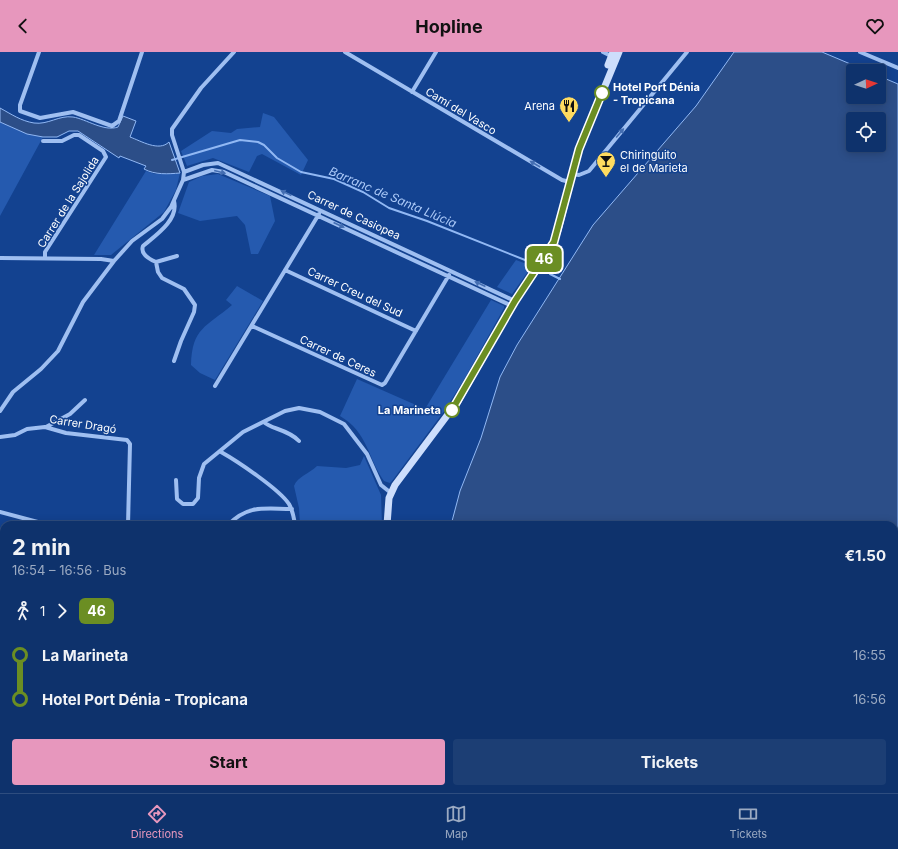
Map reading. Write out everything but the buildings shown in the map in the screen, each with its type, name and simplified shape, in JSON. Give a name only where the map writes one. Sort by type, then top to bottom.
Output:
[{"type":"street","points":[[39,52],[20,105],[20,111],[43,118],[58,113],[73,112],[112,126],[119,121],[142,52]]},
{"type":"street","points":[[0,409],[13,392],[41,369],[58,351],[83,302],[114,261],[132,241],[162,219],[174,201],[183,180],[183,170],[172,135],[174,126],[201,88],[234,52]]},
{"type":"street","name":"Camí del Vasco","points":[[345,52],[562,180],[570,182]]},
{"type":"street","points":[[412,92],[436,52]]},
{"type":"street","points":[[603,52],[612,54],[605,74],[603,90]]},
{"type":"street","points":[[388,521],[391,493],[409,464],[448,417],[513,303],[554,242],[582,140],[619,52]]},
{"type":"street","points":[[572,174],[579,175],[589,171],[687,52]]},
{"type":"street","points":[[860,52],[898,68]]},
{"type":"street","name":"Carrer de la Sajolida","points":[[43,141],[58,142],[79,135],[103,151],[106,157],[45,252],[45,258]]},
{"type":"street","name":"Carrer de Casiopea","points":[[183,170],[218,163],[452,271],[513,303]]},
{"type":"street","name":"Carrer de Casiopea","points":[[183,180],[205,172],[218,170],[448,276],[513,303]]},
{"type":"street","points":[[174,201],[176,207],[168,224],[142,249],[144,254],[156,262],[158,272],[162,278],[184,289],[195,305],[194,312],[174,361]]},
{"type":"street","points":[[215,386],[321,210]]},
{"type":"street","points":[[156,262],[178,256]]},
{"type":"street","points":[[0,258],[101,258],[114,261]]},
{"type":"street","name":"Carrer Creu del Sud","points":[[285,270],[416,331]]},
{"type":"street","name":"Carrer de Ceres","points":[[252,326],[382,385],[452,271]]},
{"type":"street","points":[[45,427],[70,414],[85,400]]},
{"type":"street","points":[[176,480],[177,499],[183,504],[193,504],[198,498],[199,478],[204,464],[221,452],[237,436],[285,411],[296,408],[320,412],[336,419],[348,428],[367,454],[381,485],[391,493]]},
{"type":"street","points":[[264,422],[267,425],[290,433],[299,441]]},
{"type":"street","name":"Carrer Dragó","points":[[0,437],[15,435],[27,429],[45,427],[66,433],[124,440],[129,442],[128,521]]},
{"type":"street","points":[[221,452],[242,465],[280,494],[292,509],[294,521]]},
{"type":"street","points":[[232,521],[237,516],[248,510],[292,509]]},
{"type":"street","points":[[0,512],[34,521]]},
{"type":"shaded area","points":[[734,52],[822,52],[850,64],[846,64],[846,104],[886,104],[886,79],[898,84],[898,521],[452,521],[460,491],[481,438],[500,377],[517,345],[593,225],[696,106]]},
{"type":"shaded area","points":[[0,108],[20,119],[34,123],[44,123],[63,117],[73,117],[107,128],[118,127],[123,116],[136,121],[130,137],[155,146],[165,145],[169,142],[180,173],[162,174],[148,171],[144,169],[146,166],[120,156],[119,158],[78,131],[69,131],[57,137],[43,137],[27,134],[0,122]]},
{"type":"shaded area","points":[[263,113],[274,117],[308,160],[301,175],[262,154],[257,156],[249,172],[213,158],[187,166],[181,151],[212,131],[231,133],[237,129],[260,127]]},
{"type":"shaded area","points":[[0,122],[27,134],[43,137],[0,216]]},
{"type":"shaded area","points":[[146,171],[155,174],[180,173],[176,190],[164,212],[111,255],[94,255]]},
{"type":"shaded area","points":[[218,174],[270,196],[275,221],[258,254],[251,254],[245,225],[237,216],[200,221],[178,213],[189,182],[202,176]]},
{"type":"shaded area","points":[[516,260],[532,266],[512,294],[497,287]]},
{"type":"shaded area","points":[[237,286],[263,301],[215,380],[200,373],[191,365],[194,343],[202,329],[232,305],[226,300]]},
{"type":"shaded area","points":[[491,300],[504,306],[504,308],[465,378],[445,410],[392,481],[390,483],[384,481],[362,438],[349,422],[340,416],[357,379],[425,409]]},
{"type":"shaded area","points":[[364,456],[381,495],[382,521],[300,521],[299,508],[294,486],[301,477],[317,466],[346,468],[360,465]]},
{"type":"waterway","name":"Barranc de Santa Llúcia","points":[[172,160],[240,140],[258,142],[264,145],[277,158],[301,172],[334,179],[363,192],[389,208],[427,221],[535,264]]},
{"type":"waterway","name":"Barranc de Santa Llúcia","points":[[550,274],[560,279]]},
{"type":"bus line","name":"46","points":[[452,410],[515,301],[554,242],[579,149],[602,93]]},
{"type":"place","name":"Hotel Port Dénia - Tropicana","points":[[602,93]]},
{"type":"place","name":"Arena","points":[[569,123]]},
{"type":"place","name":"Chiringuito el de Marieta","points":[[606,178]]},
{"type":"place","name":"La Marineta","points":[[452,410]]}]
